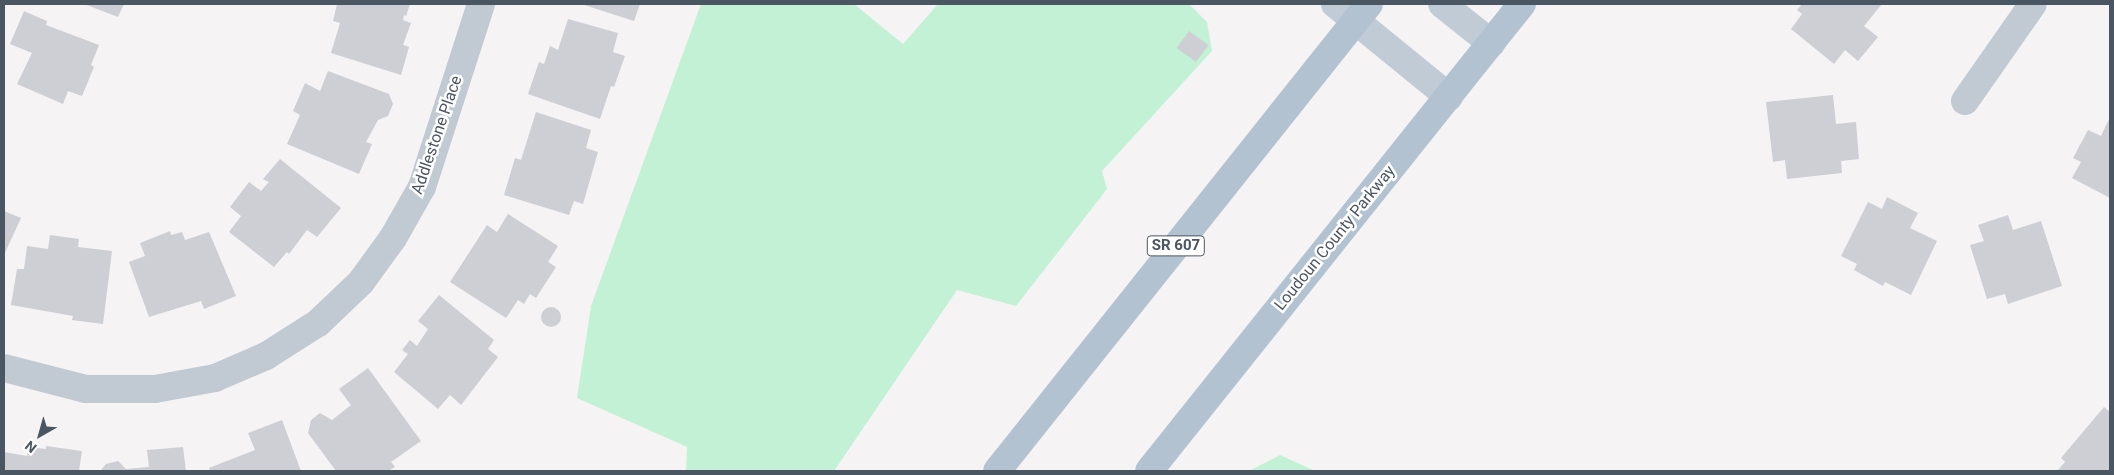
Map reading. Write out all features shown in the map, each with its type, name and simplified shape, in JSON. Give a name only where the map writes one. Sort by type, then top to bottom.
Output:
[{"type":"main road","name":"Loudoun County Parkway","points":[[1149,471],[1522,4]]},
{"type":"main road","name":"SR 607","points":[[997,471],[1353,9]]},
{"type":"street","name":"Addlestone Place","points":[[4,368],[86,389],[155,389],[215,378],[266,356],[318,322],[360,282],[393,238],[422,187],[481,4]]},
{"type":"street","points":[[1442,4],[1492,43]]},
{"type":"street","points":[[1965,101],[2033,4]]},
{"type":"street","points":[[1353,9],[1449,96]]},
{"type":"green space","points":[[701,4],[854,4],[903,44],[938,4],[1189,4],[1207,22],[1212,51],[1102,171],[1107,189],[1016,306],[957,290],[834,471],[686,471],[687,447],[577,398],[591,306]]},
{"type":"green space","points":[[1280,455],[1315,471],[1249,471]]},
{"type":"building","points":[[84,4],[124,4],[118,17]]},
{"type":"building","points":[[337,4],[410,4],[403,20],[411,23],[403,45],[409,47],[401,75],[331,53],[340,23],[333,21]]},
{"type":"building","points":[[581,4],[640,4],[634,21]]},
{"type":"building","points":[[1802,4],[1882,4],[1864,26],[1878,37],[1858,61],[1845,50],[1834,64],[1791,29],[1802,14],[1797,10]]},
{"type":"building","points":[[24,11],[47,21],[46,25],[99,45],[91,65],[94,67],[82,96],[68,91],[63,104],[17,84],[32,53],[10,44]]},
{"type":"building","points":[[568,19],[618,33],[613,52],[625,56],[614,87],[611,86],[600,119],[528,94],[539,62],[544,64],[550,46],[558,50]]},
{"type":"building","points":[[1189,31],[1208,45],[1196,62],[1177,48]]},
{"type":"building","points":[[328,71],[389,94],[393,104],[388,116],[378,120],[366,142],[372,144],[359,174],[287,144],[300,115],[293,111],[305,83],[320,91]]},
{"type":"building","points":[[1833,95],[1836,124],[1856,122],[1859,159],[1841,161],[1842,173],[1787,179],[1785,160],[1773,162],[1766,102]]},
{"type":"building","points":[[536,112],[591,130],[586,148],[598,152],[583,204],[574,201],[569,215],[504,195],[515,158],[521,160]]},
{"type":"building","points":[[2110,117],[2110,198],[2072,178],[2081,162],[2073,158],[2088,130],[2101,136]]},
{"type":"building","points":[[280,159],[341,208],[317,237],[307,230],[289,254],[287,252],[274,267],[229,232],[241,216],[230,207],[249,182],[261,191],[269,182],[263,179]]},
{"type":"building","points":[[1887,197],[1918,213],[1910,228],[1937,241],[1911,295],[1885,282],[1883,286],[1854,270],[1857,264],[1841,256],[1868,202],[1882,209]]},
{"type":"building","points":[[4,211],[21,218],[4,255]]},
{"type":"building","points":[[508,214],[558,246],[548,262],[556,267],[536,298],[530,294],[524,304],[518,300],[506,318],[450,282],[487,225],[497,232]]},
{"type":"building","points":[[2008,215],[2013,230],[2041,221],[2062,286],[2008,304],[2005,294],[1987,299],[1970,245],[1984,241],[1978,225]]},
{"type":"building","points":[[170,231],[171,235],[182,232],[185,240],[209,232],[236,296],[204,309],[201,301],[149,317],[129,262],[145,256],[140,243]]},
{"type":"building","points":[[50,235],[79,239],[78,247],[112,251],[103,324],[72,320],[73,316],[11,305],[17,269],[24,269],[27,246],[48,249]]},
{"type":"building","points":[[439,295],[494,340],[488,349],[498,357],[461,405],[450,395],[438,409],[394,372],[408,354],[402,350],[410,340],[417,346],[428,329],[418,321]]},
{"type":"building","points":[[547,307],[555,307],[561,313],[561,321],[555,327],[547,327],[541,321],[541,313]]},
{"type":"building","points":[[368,368],[421,441],[391,462],[395,467],[388,471],[336,471],[308,433],[311,420],[320,413],[332,420],[351,405],[339,389]]},
{"type":"building","points":[[2104,407],[2110,412],[2110,471],[2057,471],[2065,462],[2061,458]]},
{"type":"building","points":[[282,420],[301,471],[210,471],[209,468],[255,450],[248,433]]},
{"type":"building","points":[[46,446],[82,451],[79,471],[4,471],[4,452],[27,456],[28,447],[46,449]]},
{"type":"building","points":[[183,447],[186,471],[100,471],[106,464],[118,461],[126,469],[149,467],[147,450]]}]
